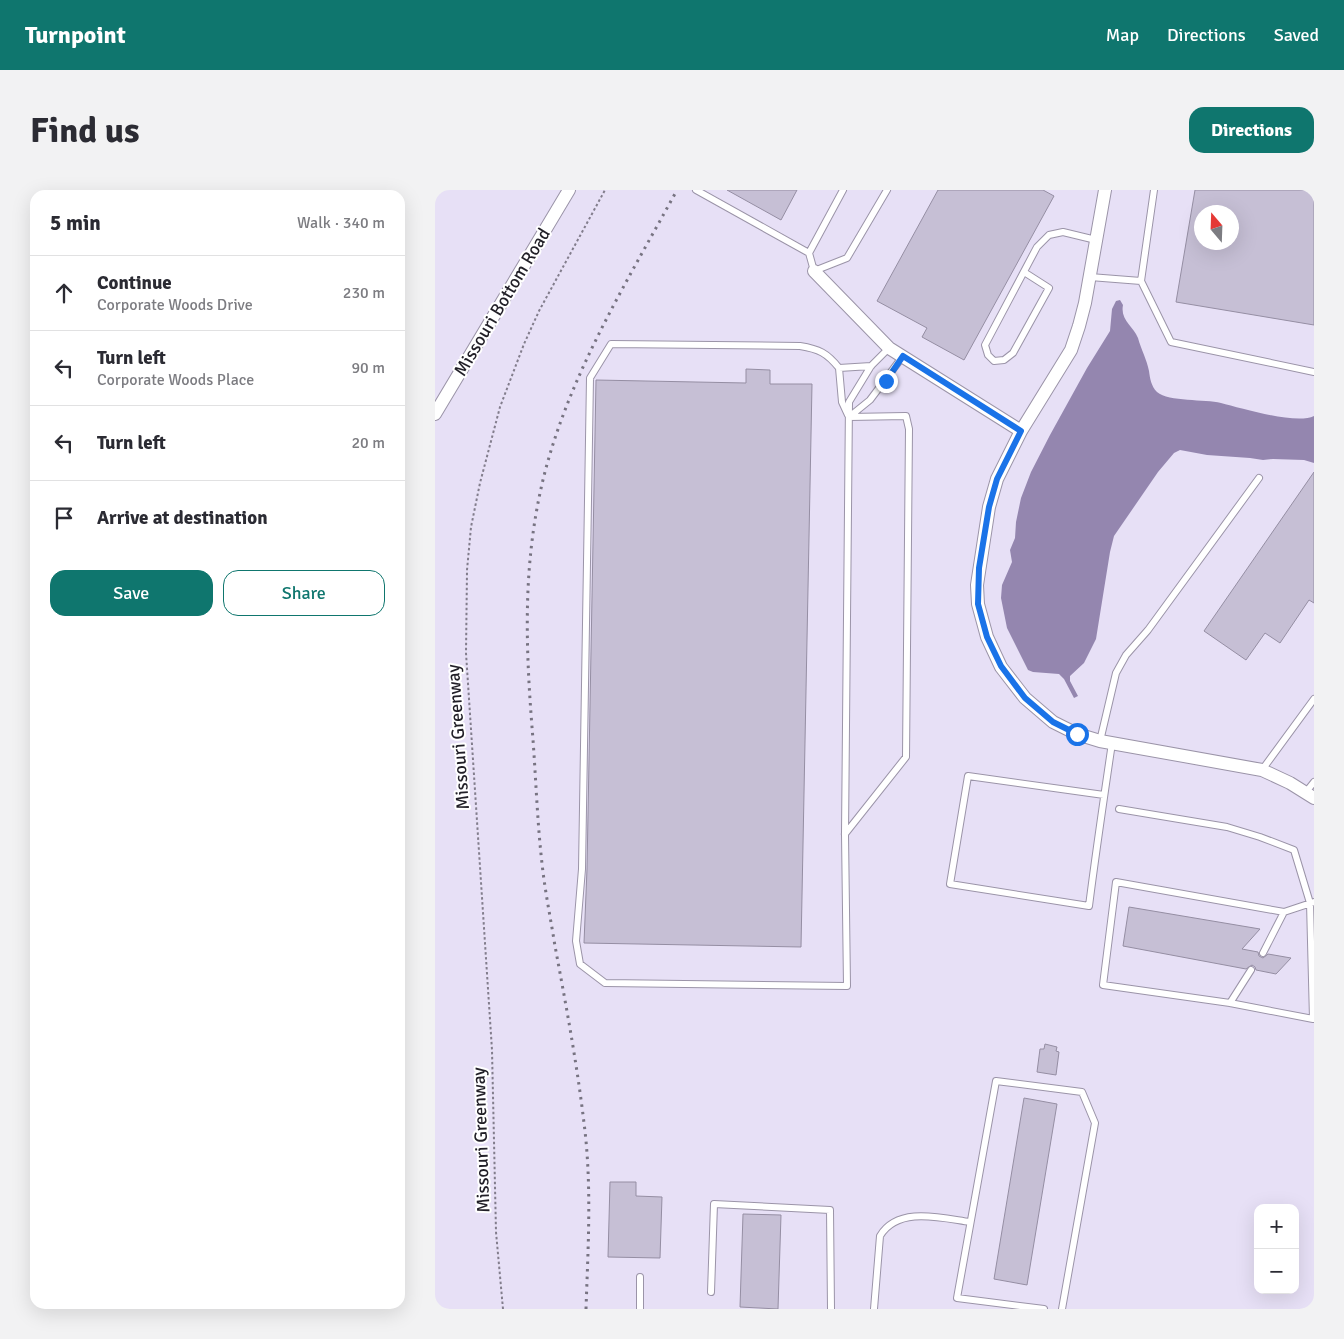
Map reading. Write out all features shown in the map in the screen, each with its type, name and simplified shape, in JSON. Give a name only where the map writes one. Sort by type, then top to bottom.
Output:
[{"type":"street","name":"Missouri Bottom Road","points":[[435,414],[569,190]]},
{"type":"street","points":[[1105,190],[1090,277],[1079,326],[1071,350],[1021,431],[997,479],[989,507],[979,568],[978,604],[987,637],[1001,666],[1025,698],[1053,722],[1077,734],[1106,742],[1263,770],[1291,783],[1310,795]]},
{"type":"street","points":[[813,271],[889,348],[1021,431]]},
{"type":"lane","points":[[696,190],[809,253]]},
{"type":"lane","points":[[843,190],[809,253],[813,271],[847,258],[887,190]]},
{"type":"lane","points":[[1154,190],[1141,281],[1171,342],[1314,372]]},
{"type":"lane","points":[[1024,272],[1049,288],[1013,353],[1004,360],[994,361],[987,355],[985,345],[1037,247],[1049,234],[1063,232],[1097,240]]},
{"type":"lane","points":[[1090,277],[1141,281]]},
{"type":"lane","points":[[849,417],[842,402],[839,368],[829,356],[815,348],[799,346],[611,344],[590,378],[582,869],[576,941],[580,964],[605,982],[847,986],[845,834],[849,417],[849,402],[871,366],[889,348]]},
{"type":"lane","points":[[849,417],[870,400],[903,356]]},
{"type":"lane","points":[[839,368],[871,366]]},
{"type":"lane","points":[[845,834],[906,757],[907,737],[909,429],[905,416],[849,417]]},
{"type":"lane","points":[[1104,796],[968,776],[950,884],[1089,906],[1104,796],[1106,742],[1116,672],[1126,655],[1148,630],[1259,478]]},
{"type":"lane","points":[[1263,770],[1314,699]]},
{"type":"lane","points":[[1310,795],[1314,782]]},
{"type":"lane","points":[[1119,809],[1227,827],[1294,850],[1312,903],[1313,1019],[1229,1003],[1103,985],[1116,882],[1283,912],[1312,903]]},
{"type":"lane","points":[[1263,953],[1283,912]]},
{"type":"lane","points":[[1229,1003],[1251,970]]},
{"type":"lane","points":[[1044,1309],[957,1298],[996,1081],[1082,1092],[1095,1123],[1062,1309]]},
{"type":"lane","points":[[711,1292],[714,1204],[830,1210],[831,1309]]},
{"type":"lane","points":[[873,1309],[880,1236],[884,1228],[912,1217],[933,1217],[970,1222]]},
{"type":"lane","points":[[640,1277],[640,1309]]},
{"type":"path","name":"Missouri Greenway","points":[[503,1309],[496,1232],[491,1050],[465,654],[467,570],[471,527],[479,482],[499,407],[539,311],[605,190]]},
{"type":"shaded area","points":[[1120,300],[1123,305],[1123,315],[1138,338],[1147,363],[1151,382],[1157,392],[1170,397],[1221,403],[1282,417],[1306,418],[1314,416],[1314,463],[1304,460],[1263,460],[1207,455],[1180,450],[1174,453],[1158,472],[1114,536],[1096,639],[1084,663],[1070,676],[1070,681],[1078,696],[1074,698],[1064,679],[1059,674],[1028,670],[1007,628],[1001,598],[1002,585],[1012,562],[1010,550],[1015,538],[1021,498],[1031,472],[1087,368],[1110,331],[1112,309],[1116,301]]},
{"type":"building","points":[[727,190],[797,190],[781,220]]},
{"type":"building","points":[[938,190],[1043,190],[1054,196],[964,360],[922,337],[927,328],[877,301]]},
{"type":"building","points":[[1195,190],[1314,190],[1314,325],[1176,302]]},
{"type":"building","points":[[746,369],[770,370],[770,384],[812,384],[801,947],[584,943],[596,380],[746,383]]},
{"type":"building","points":[[1314,472],[1314,603],[1309,600],[1280,643],[1265,633],[1246,660],[1204,631]]},
{"type":"building","points":[[1129,907],[1260,929],[1242,949],[1258,952],[1259,956],[1263,958],[1268,954],[1291,958],[1276,974],[1256,970],[1252,965],[1246,969],[1123,946]]},
{"type":"building","points":[[1045,1044],[1057,1047],[1056,1051],[1059,1052],[1056,1075],[1037,1072],[1040,1049],[1044,1049]]},
{"type":"building","points":[[1024,1098],[1057,1104],[1027,1285],[994,1279]]},
{"type":"building","points":[[610,1182],[636,1182],[636,1196],[662,1197],[660,1258],[608,1257]]},
{"type":"building","points":[[743,1214],[781,1215],[778,1309],[740,1307]]},
{"type":"railway","points":[[586,1309],[589,1216],[588,1170],[575,1057],[547,899],[541,854],[528,661],[527,628],[530,564],[533,533],[546,468],[557,431],[571,395],[603,325],[677,190]]},
{"type":"route","points":[[886,381],[903,356],[1021,431],[997,479],[989,507],[977,585],[978,604],[987,637],[1001,666],[1025,698],[1053,722],[1077,734]]}]
